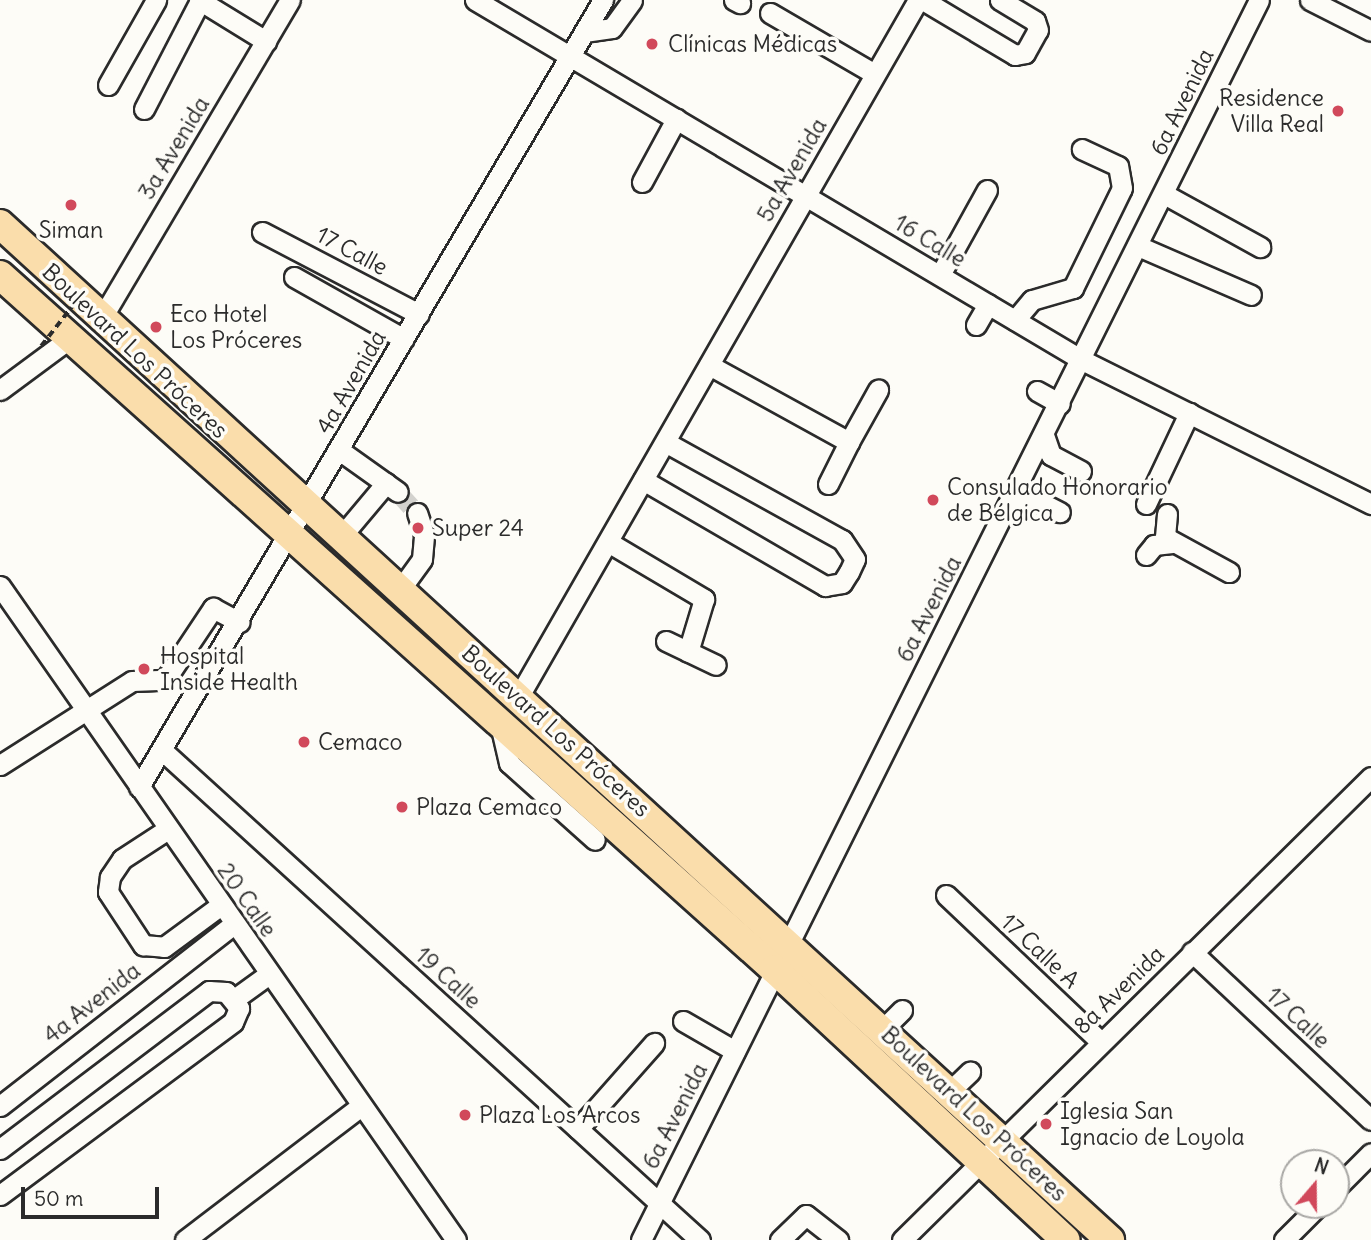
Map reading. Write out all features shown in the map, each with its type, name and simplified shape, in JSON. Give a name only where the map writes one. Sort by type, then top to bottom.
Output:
[{"type":"highway","name":"Boulevard Los Próceres","points":[[0,224],[100,321],[305,509],[519,696],[790,941],[892,1019],[950,1091],[1110,1240]]},
{"type":"highway","name":"Boulevard Los Próceres","points":[[4,285],[69,339],[288,538],[774,969],[1066,1240]]},
{"type":"street","points":[[108,85],[156,0]]},
{"type":"street","name":"3a Avenida","points":[[100,321],[290,0]]},
{"type":"street","name":"16 Calle","points":[[475,0],[1082,359],[1369,498]]},
{"type":"street","name":"4a Avenida","points":[[139,787],[164,752],[603,0]]},
{"type":"street","points":[[584,32],[612,28],[632,0]]},
{"type":"street","points":[[920,0],[1015,55],[1025,53],[1038,30],[1035,21],[1000,0]]},
{"type":"street","name":"5a Avenida","points":[[519,696],[920,0]]},
{"type":"street","name":"6a Avenida","points":[[641,1240],[774,969],[1060,404],[1259,0]]},
{"type":"street","points":[[1310,0],[1371,32]]},
{"type":"street","points":[[144,109],[207,2],[266,41]]},
{"type":"street","points":[[770,13],[875,74]]},
{"type":"street","points":[[642,182],[676,119]]},
{"type":"street","points":[[1015,320],[1032,300],[1073,288],[1122,188],[1118,166],[1082,149]]},
{"type":"street","points":[[940,275],[987,190]]},
{"type":"street","points":[[1164,194],[1260,247]]},
{"type":"street","name":"17 Calle","points":[[262,232],[419,314]]},
{"type":"street","points":[[1138,246],[1251,295]]},
{"type":"street","points":[[294,277],[404,339]]},
{"type":"street","points":[[976,326],[988,304]]},
{"type":"street","points":[[0,390],[69,339]]},
{"type":"street","points":[[709,365],[849,442]]},
{"type":"street","points":[[828,484],[878,390]]},
{"type":"street","points":[[1037,391],[1060,404]]},
{"type":"street","points":[[1146,503],[1189,413]]},
{"type":"street","points":[[1044,435],[1051,455],[1081,471]]},
{"type":"street","points":[[643,480],[825,586],[842,583],[849,572],[855,559],[842,540],[665,442]]},
{"type":"street","points":[[339,450],[392,487],[340,539]]},
{"type":"street","points":[[1012,500],[1034,499],[1060,512]]},
{"type":"street","points":[[399,591],[422,559],[424,534],[417,513]]},
{"type":"street","points":[[1167,514],[1165,537],[1171,543],[1229,572]]},
{"type":"street","points":[[608,541],[704,600],[688,652]]},
{"type":"street","points":[[1146,555],[1154,545],[1171,543]]},
{"type":"street","name":"20 Calle","points":[[0,586],[456,1240]]},
{"type":"street","points":[[0,765],[84,707],[137,680],[157,685],[165,680],[213,608],[239,622]]},
{"type":"street","points":[[666,640],[716,665]]},
{"type":"street","points":[[500,724],[509,763],[596,840]]},
{"type":"street","name":"19 Calle","points":[[164,752],[700,1240]]},
{"type":"street","name":"8a Avenida","points":[[902,1240],[1371,777]]},
{"type":"street","points":[[168,829],[122,859],[110,877],[108,891],[143,944],[164,947],[221,905]]},
{"type":"street","name":"17 Calle A","points":[[946,895],[975,935],[1101,1042]]},
{"type":"street","name":"4a Avenida","points":[[0,1107],[234,924]]},
{"type":"street","name":"17 Calle","points":[[1192,952],[1371,1120]]},
{"type":"street","points":[[233,1000],[269,974]]},
{"type":"street","points":[[0,1149],[209,991],[219,989],[239,1008],[233,1022],[0,1195]]},
{"type":"street","points":[[683,1021],[735,1051]]},
{"type":"street","points":[[578,1129],[654,1043]]},
{"type":"street","points":[[950,1091],[970,1072]]},
{"type":"street","points":[[185,1240],[361,1106]]},
{"type":"street","points":[[1350,1174],[1371,1153]]},
{"type":"street","points":[[780,1240],[806,1215],[833,1239]]},
{"type":"street","points":[[1284,1240],[1305,1219]]},
{"type":"path","points":[[41,346],[85,290]]},
{"type":"tunnel","points":[[398,492],[417,513]]},
{"type":"place","name":"Clínicas Médicas","points":[[652,44]]},
{"type":"place","name":"Residence Villa Real","points":[[1338,111]]},
{"type":"place","name":"Siman","points":[[71,205]]},
{"type":"place","name":"Eco Hotel Los Próceres","points":[[156,327]]},
{"type":"place","name":"Consulado Honorario de Bélgica","points":[[933,500]]},
{"type":"place","name":"Super 24","points":[[418,528]]},
{"type":"place","name":"Hospital Inside Health","points":[[144,669]]},
{"type":"place","name":"Cemaco","points":[[304,742]]},
{"type":"place","name":"Plaza Cemaco","points":[[402,807]]},
{"type":"place","name":"Plaza Los Arcos","points":[[465,1115]]},
{"type":"place","name":"Iglesia San Ignacio de Loyola","points":[[1046,1124]]}]
